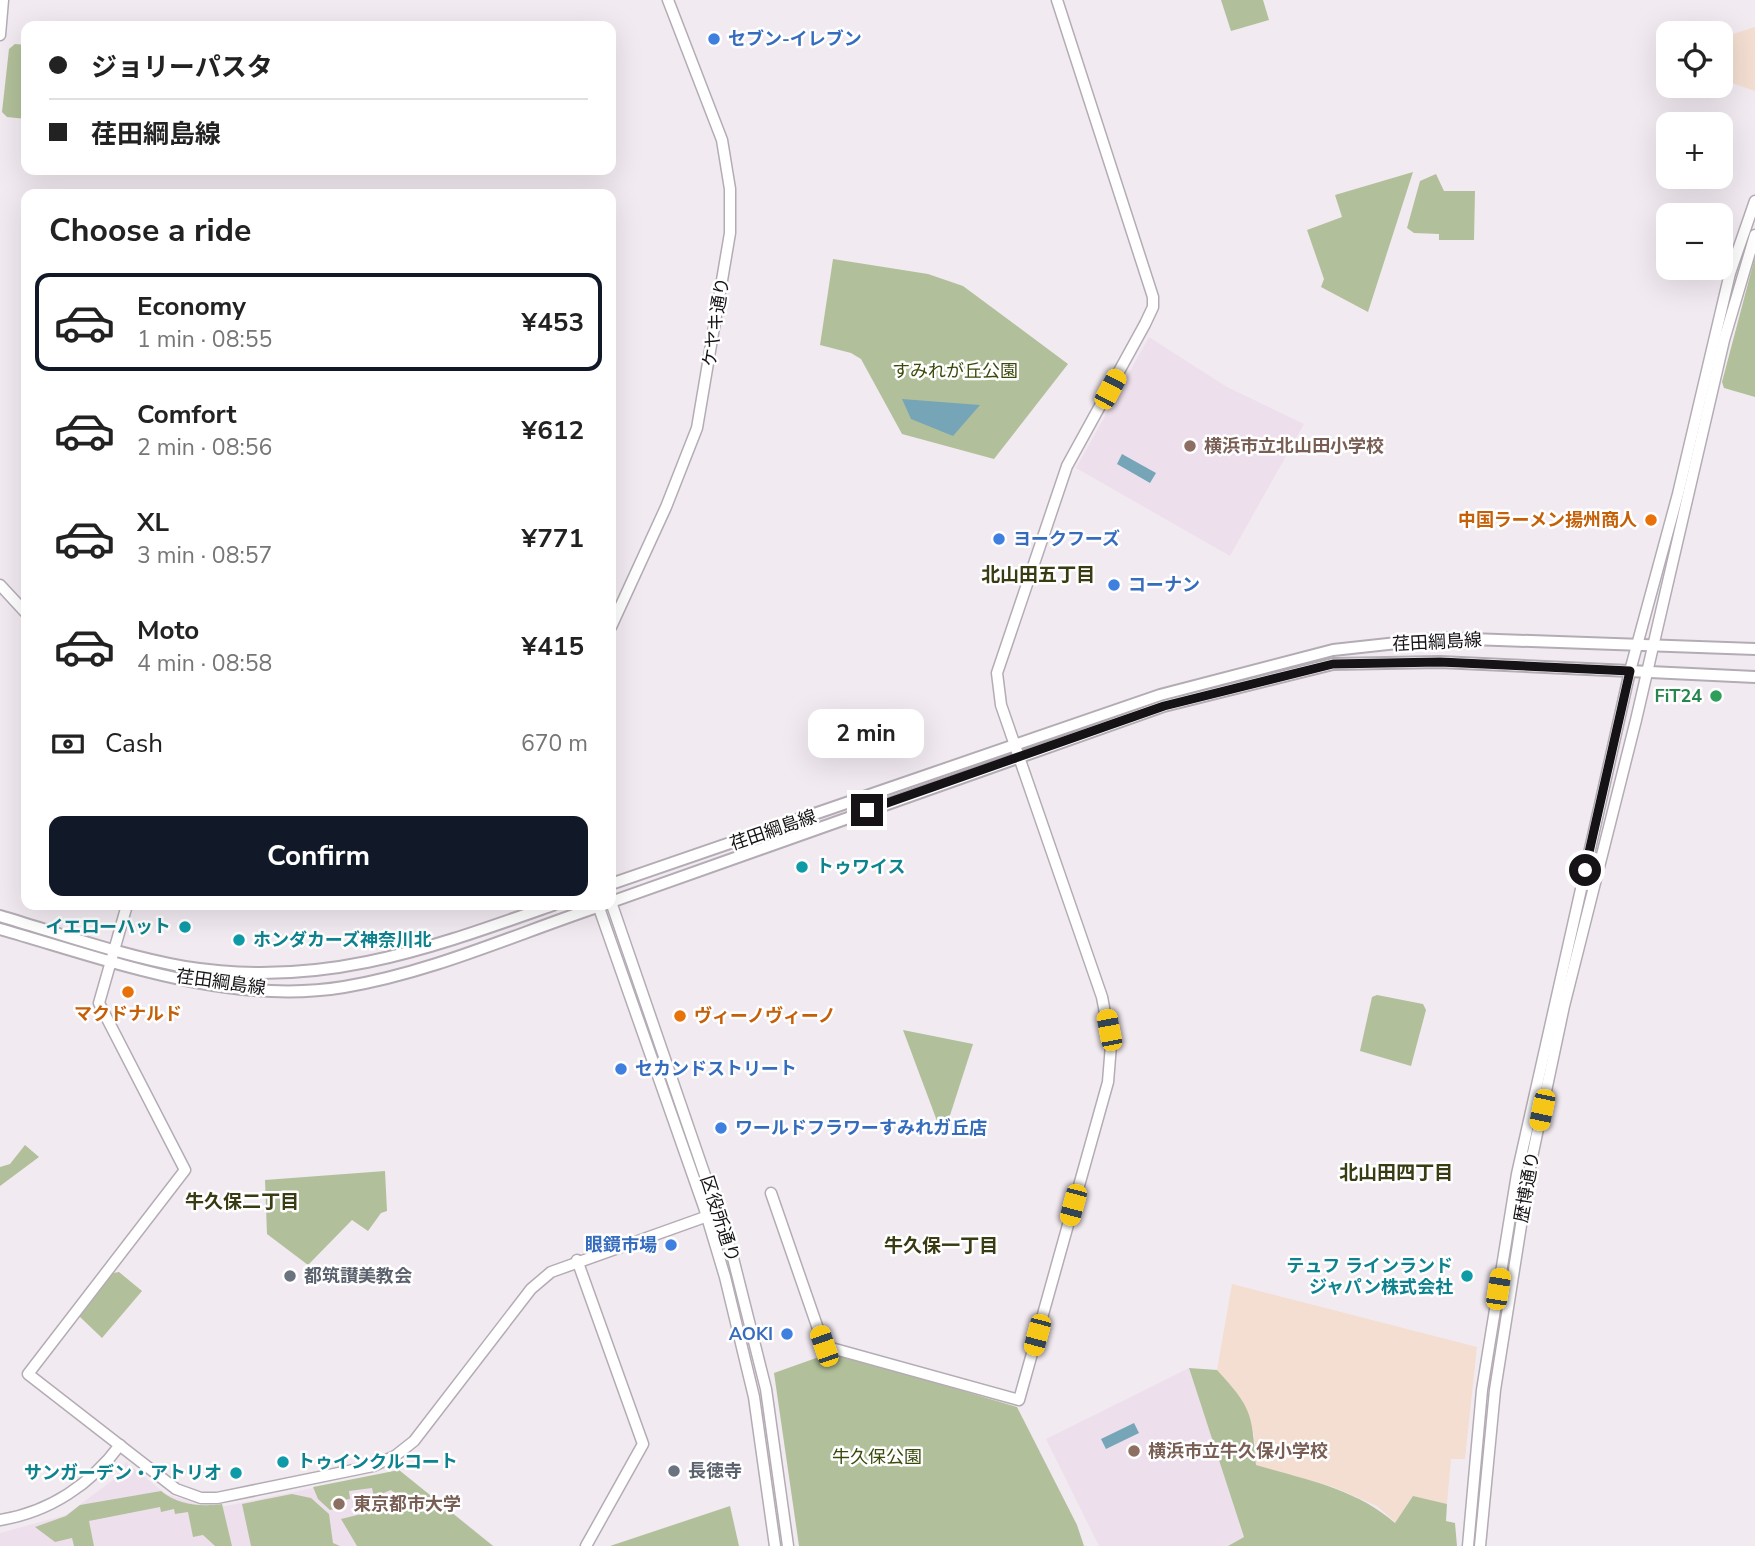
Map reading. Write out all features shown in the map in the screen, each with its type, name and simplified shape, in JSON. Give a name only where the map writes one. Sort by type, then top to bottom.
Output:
[{"type":"main road","name":"荏田綱島線","points":[[616,882],[1160,695],[1333,650],[1443,638],[1638,645],[1653,643],[1755,649]]},
{"type":"main road","name":"荏田綱島線","points":[[616,900],[1018,760],[1164,706],[1333,664],[1440,662],[1646,671]]},
{"type":"main road","points":[[1646,671],[1755,677]]},
{"type":"main road","name":"荏田綱島線","points":[[0,916],[184,967],[224,971],[314,971],[402,957],[538,910]]},
{"type":"main road","name":"荏田綱島線","points":[[0,929],[111,961],[216,985],[279,990],[345,987],[440,962],[585,910]]},
{"type":"street","points":[[0,36],[3,0]]},
{"type":"street","points":[[771,1193],[824,1346],[1019,1400],[1108,1082],[1111,1045],[1102,997],[1018,760],[997,688],[1001,657],[1067,466],[1153,307],[1150,286],[1057,0]]},
{"type":"street","name":"ケヤキ通り","points":[[616,616],[666,507],[697,428],[730,233],[730,189],[722,140],[669,4]]},
{"type":"street","name":"歴博通り","points":[[1468,1546],[1482,1390],[1517,1174],[1630,671],[1678,494],[1730,273],[1755,201]]},
{"type":"street","name":"歴博通り","points":[[1480,1546],[1495,1390],[1528,1177],[1564,1006],[1724,340],[1755,235]]},
{"type":"street","points":[[0,585],[21,608]]},
{"type":"street","points":[[126,910],[99,1003],[185,1170],[28,1374],[176,1489],[201,1498],[258,1490],[384,1462],[414,1441],[531,1289],[551,1272],[576,1260],[719,1212]]},
{"type":"street","name":"区役所通り","points":[[601,910],[707,1216],[754,1396],[775,1546]]},
{"type":"street","name":"区役所通り","points":[[614,910],[719,1212],[766,1389],[788,1546]]},
{"type":"street","points":[[576,1260],[643,1444],[586,1546]]},
{"type":"street","points":[[0,1520],[48,1507],[102,1469],[120,1445]]},
{"type":"shaded area","points":[[1755,27],[1755,91],[1733,83],[1733,34]]},
{"type":"shaded area","name":"横浜市立北山田小学校","points":[[1149,337],[1227,387],[1304,424],[1230,556],[1076,468]]},
{"type":"shaded area","points":[[1232,1284],[1477,1347],[1465,1459],[1451,1459],[1447,1504],[1413,1497],[1396,1523],[1377,1506],[1333,1487],[1255,1465],[1254,1434],[1217,1370]]},
{"type":"shaded area","name":"横浜市立牛久保小学校","points":[[1189,1368],[1244,1537],[1228,1546],[1099,1546],[1046,1439]]},
{"type":"shaded area","name":"東京都市大学","points":[[126,1462],[166,1494],[204,1506],[226,1506],[399,1470],[494,1546],[0,1546],[0,1533],[66,1515],[113,1480]]},
{"type":"green space","points":[[1221,0],[1263,0],[1269,20],[1231,31]]},
{"type":"green space","points":[[15,44],[21,45],[21,118],[7,117],[2,112],[9,49]]},
{"type":"green space","points":[[1413,172],[1368,312],[1321,287],[1324,279],[1307,230],[1342,217],[1335,195]]},
{"type":"green space","points":[[1436,174],[1444,191],[1475,191],[1474,240],[1439,240],[1439,234],[1414,233],[1407,228],[1420,181]]},
{"type":"green space","points":[[1755,257],[1755,397],[1724,388],[1722,382]]},
{"type":"green space","name":"すみれが丘公園","points":[[833,259],[928,274],[963,286],[1068,364],[994,459],[902,434],[861,359],[851,353],[820,345]]},
{"type":"green space","points":[[1377,995],[1423,1004],[1426,1010],[1411,1066],[1360,1051],[1372,997]]},
{"type":"green space","points":[[903,1030],[973,1044],[943,1137]]},
{"type":"green space","points":[[25,1145],[39,1157],[0,1186],[0,1167],[10,1164]]},
{"type":"green space","points":[[385,1171],[387,1211],[381,1213],[368,1231],[352,1220],[308,1265],[267,1234],[265,1180]]},
{"type":"green space","points":[[119,1272],[142,1291],[102,1338],[79,1316],[113,1273]]},
{"type":"green space","name":"牛久保公園","points":[[833,1352],[1017,1407],[1077,1525],[1084,1546],[799,1546],[774,1373]]},
{"type":"green space","points":[[1189,1368],[1217,1370],[1244,1403],[1251,1422],[1256,1465],[1347,1493],[1380,1511],[1395,1523],[1413,1496],[1447,1504],[1446,1521],[1455,1523],[1457,1546],[1228,1546],[1244,1537]]},
{"type":"green space","points":[[399,1470],[493,1546],[357,1546],[341,1519],[406,1503],[391,1490],[374,1497],[372,1488],[349,1491],[350,1499],[330,1502],[335,1509],[330,1510],[318,1499],[313,1487]]},
{"type":"green space","points":[[161,1491],[167,1496],[190,1504],[222,1504],[232,1546],[215,1546],[203,1535],[193,1537],[188,1512],[175,1514],[174,1509],[161,1512],[160,1507],[89,1521],[94,1546],[74,1546],[72,1538],[55,1542],[35,1527],[66,1516],[80,1505]]},
{"type":"green space","points":[[292,1494],[311,1498],[329,1514],[333,1543],[340,1546],[251,1546],[242,1504]]},
{"type":"green space","points":[[730,1506],[739,1546],[610,1546]]},
{"type":"water","points":[[902,399],[980,405],[953,436],[911,419]]},
{"type":"water","points":[[1122,454],[1156,473],[1150,483],[1117,464]]},
{"type":"water","points":[[1134,1423],[1139,1433],[1106,1449],[1101,1439]]},
{"type":"place","name":"セブン-イレブン","points":[[714,39]]},
{"type":"place","name":"横浜市立北山田小学校","points":[[1190,446]]},
{"type":"place","name":"中国ラーメン揚州商人","points":[[1651,520]]},
{"type":"place","name":"ヨークフーズ","points":[[999,539]]},
{"type":"place","name":"コーナン","points":[[1114,585]]},
{"type":"place","name":"FiT24","points":[[1716,696]]},
{"type":"place","name":"トゥワイス","points":[[802,867]]},
{"type":"place","name":"イエローハット","points":[[185,927]]},
{"type":"place","name":"ホンダカーズ神奈川北","points":[[239,940]]},
{"type":"place","name":"マクドナルド","points":[[128,992]]},
{"type":"place","name":"ヴィーノヴィーノ","points":[[680,1016]]},
{"type":"place","name":"セカンドストリート","points":[[621,1069]]},
{"type":"place","name":"ワールドフラワーすみれガ丘店","points":[[721,1128]]},
{"type":"place","name":"眼鏡市場","points":[[671,1245]]},
{"type":"place","name":"都筑讃美教会","points":[[290,1276]]},
{"type":"place","name":"テュフ ラインランド ジャパン株式会社","points":[[1467,1276]]},
{"type":"place","name":"AOKI","points":[[787,1334]]},
{"type":"place","name":"横浜市立牛久保小学校","points":[[1134,1451]]},
{"type":"place","name":"トゥインクルコート","points":[[283,1462]]},
{"type":"place","name":"長徳寺","points":[[674,1471]]},
{"type":"place","name":"サンガーデン・アトリオ","points":[[236,1473]]},
{"type":"place","name":"東京都市大学","points":[[339,1504]]},
{"type":"district","name":"北山田五丁目","points":[[1038,575]]},
{"type":"district","name":"北山田四丁目","points":[[1396,1173]]},
{"type":"district","name":"牛久保二丁目","points":[[242,1202]]},
{"type":"district","name":"牛久保一丁目","points":[[941,1246]]},
{"type":"route","points":[[867,810],[1018,760],[1164,706],[1333,664],[1440,662],[1630,671],[1585,870]]}]
